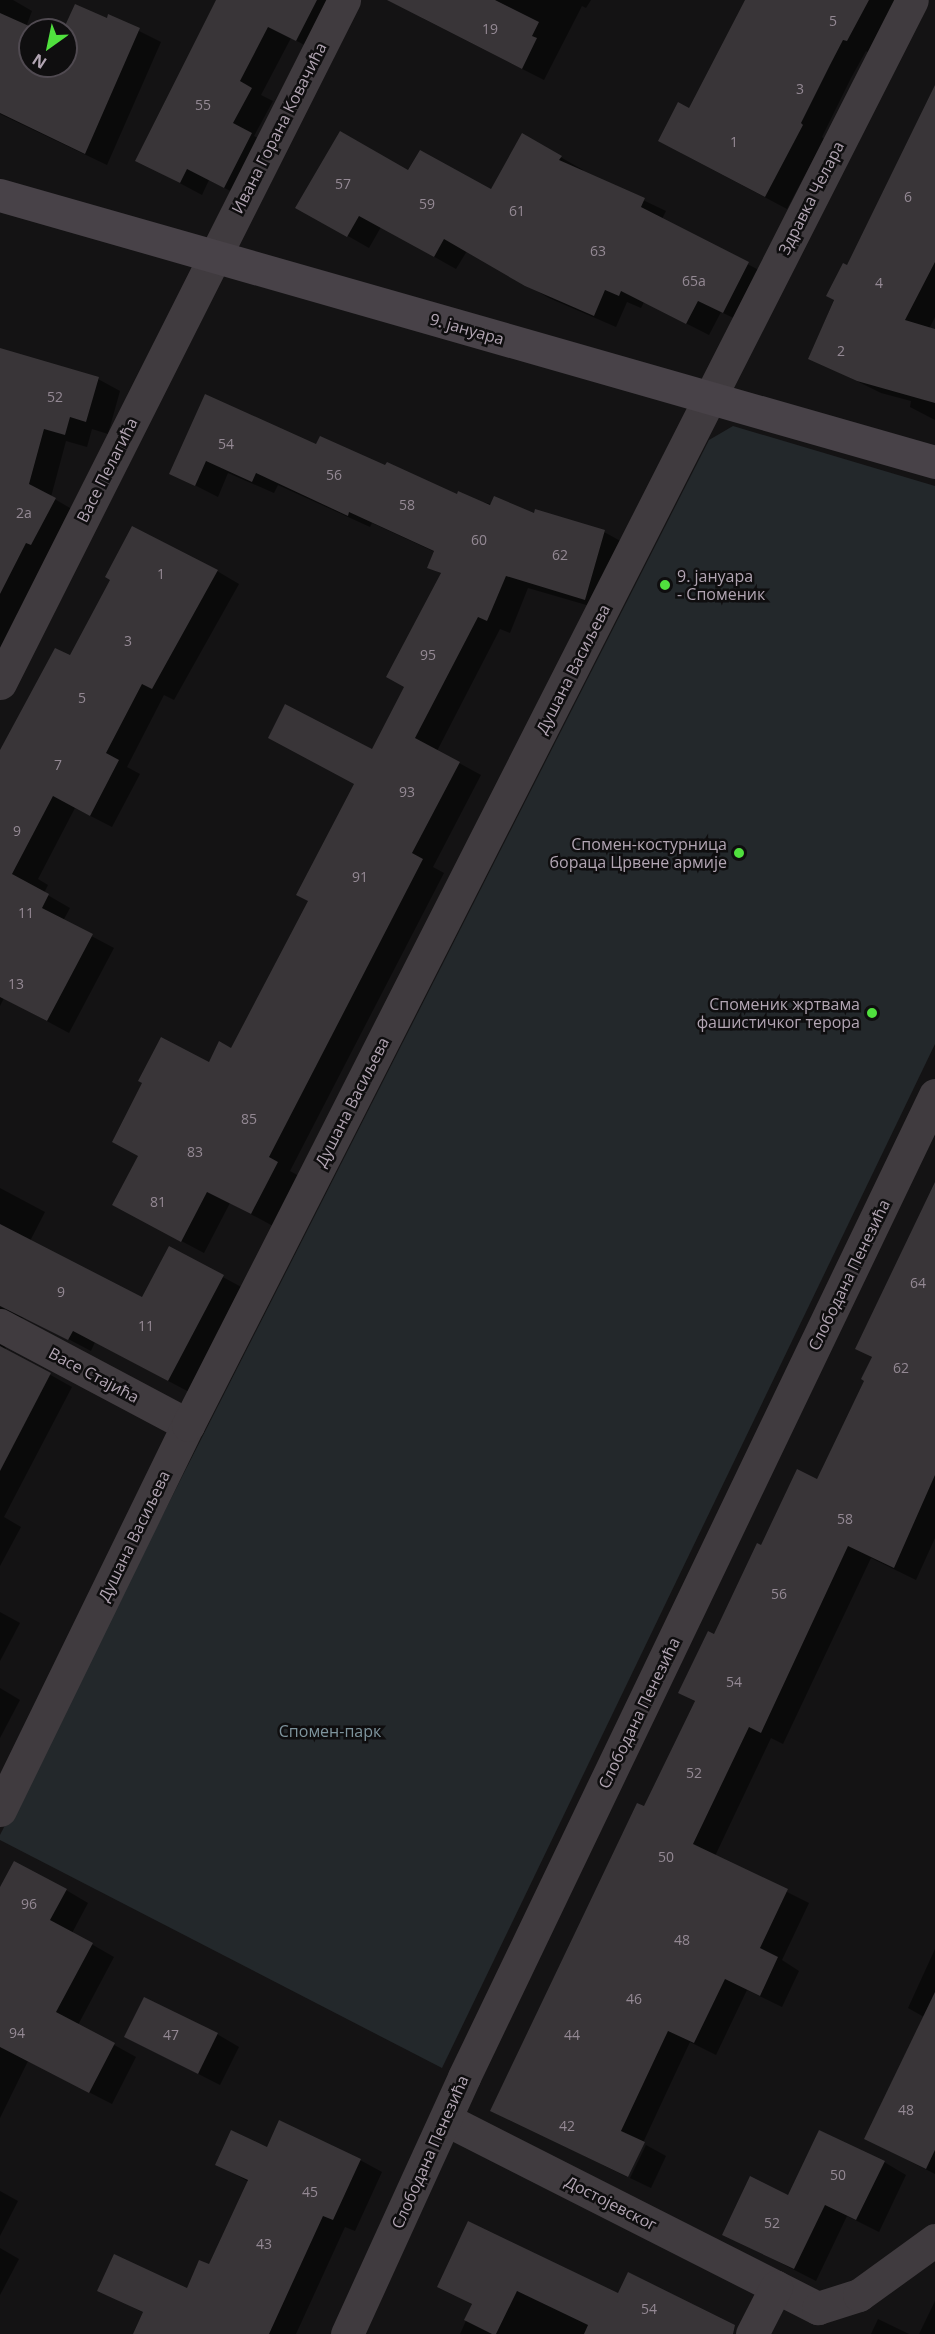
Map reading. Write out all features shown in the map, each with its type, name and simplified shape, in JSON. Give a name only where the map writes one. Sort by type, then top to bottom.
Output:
[{"type":"street","name":"Ивана Горана Ковачића","points":[[213,257],[344,0]]},
{"type":"street","name":"Здравка Челара","points":[[711,397],[912,0]]},
{"type":"street","name":"9. јануара","points":[[0,195],[935,462]]},
{"type":"street","name":"Васе Пелагића","points":[[0,683],[213,257]]},
{"type":"street","name":"Душана Васиљева","points":[[0,1810],[188,1425],[711,397]]},
{"type":"street","name":"Слободана Пенезића","points":[[347,2334],[447,2120],[464,2077],[935,1095]]},
{"type":"street","name":"Васе Стајића","points":[[0,1325],[188,1425]]},
{"type":"street","name":"Достојевског","points":[[447,2120],[818,2308],[859,2295],[935,2240]]},
{"type":"street","points":[[752,2334],[776,2287]]},
{"type":"green space","name":"Спомен-парк","points":[[733,426],[935,486],[935,1044],[442,2068],[0,1840],[0,1835],[709,440]]},
{"type":"building","points":[[216,0],[317,0],[296,41],[268,27],[240,81],[252,88],[233,123],[252,133],[224,188],[187,169],[180,183],[135,161]]},
{"type":"building","points":[[387,0],[495,0],[539,22],[532,36],[537,38],[522,69]]},
{"type":"building","points":[[745,0],[869,0],[847,41],[843,40],[801,123],[803,125],[765,197],[658,141],[678,102],[689,108]]},
{"type":"building","points":[[75,4],[107,18],[108,14],[140,28],[85,154],[0,113],[0,13],[18,21],[18,78],[78,78],[78,18],[69,18]]},
{"type":"building","points":[[935,85],[935,262],[905,320],[935,329],[935,403],[857,381],[808,359],[834,300],[826,296],[843,263],[847,265]]},
{"type":"building","points":[[340,131],[408,170],[420,150],[491,189],[522,133],[562,156],[559,160],[645,198],[641,207],[749,262],[723,313],[698,301],[686,324],[621,291],[619,296],[605,290],[594,316],[525,286],[444,239],[434,257],[359,216],[347,237],[295,208]]},
{"type":"building","points":[[0,348],[99,377],[86,422],[70,417],[65,435],[44,429],[29,484],[56,498],[31,545],[26,543],[0,594]]},
{"type":"building","points":[[205,394],[316,444],[320,436],[385,465],[387,462],[457,494],[458,491],[490,505],[494,496],[534,513],[535,509],[605,530],[585,600],[506,576],[487,621],[478,617],[415,738],[460,762],[412,853],[423,859],[269,1157],[278,1162],[251,1214],[207,1192],[181,1242],[112,1205],[138,1156],[112,1142],[142,1083],[138,1081],[161,1037],[209,1062],[219,1041],[231,1048],[308,901],[296,895],[354,784],[268,738],[285,704],[372,749],[404,687],[386,677],[441,573],[427,568],[434,551],[349,512],[348,516],[256,473],[252,482],[206,461],[195,486],[169,474]]},
{"type":"building","points":[[132,526],[218,570],[152,689],[142,684],[106,753],[119,760],[90,816],[53,796],[12,874],[49,894],[42,908],[93,934],[47,1021],[0,997],[0,750],[55,648],[70,655],[110,580],[105,577]]},
{"type":"building","points":[[935,1182],[935,1475],[894,1568],[848,1546],[761,1733],[749,1727],[693,1844],[788,1889],[760,1948],[778,1957],[760,1996],[725,1979],[694,2043],[668,2031],[621,2131],[645,2142],[628,2177],[490,2111],[637,1803],[644,1806],[695,1701],[678,1693],[708,1631],[714,1634],[757,1543],[761,1545],[797,1469],[817,1479],[864,1381],[861,1379],[872,1357],[855,1349]]},
{"type":"building","points":[[0,1224],[142,1297],[169,1246],[224,1275],[168,1381],[73,1331],[68,1340],[0,1306]]},
{"type":"building","points":[[0,1346],[51,1373],[0,1471]]},
{"type":"building","points":[[14,1861],[67,1889],[50,1920],[93,1943],[56,2012],[115,2043],[89,2093],[0,2047],[0,1887]]},
{"type":"building","points":[[935,1992],[935,2150],[926,2169],[864,2139]]},
{"type":"building","points":[[144,1997],[218,2033],[198,2074],[124,2037]]},
{"type":"building","points":[[279,2120],[361,2159],[333,2220],[323,2216],[269,2334],[133,2334],[143,2312],[97,2291],[114,2254],[187,2288],[199,2260],[209,2264],[248,2180],[215,2165],[231,2130],[267,2147]]},
{"type":"building","points":[[819,2130],[885,2161],[856,2220],[825,2205],[794,2269],[722,2235],[750,2176],[788,2195]]},
{"type":"building","points":[[468,2221],[618,2293],[628,2272],[735,2325],[733,2334],[584,2334],[588,2325],[517,2291],[496,2334],[492,2334],[464,2320],[472,2304],[437,2287]]},
{"type":"place","name":"9. јануара - Споменик","points":[[665,585]]},
{"type":"place","name":"Спомен-костурница бораца Црвене армије","points":[[739,853]]},
{"type":"place","name":"Споменик жртвама фашистичког терора","points":[[872,1013]]}]
